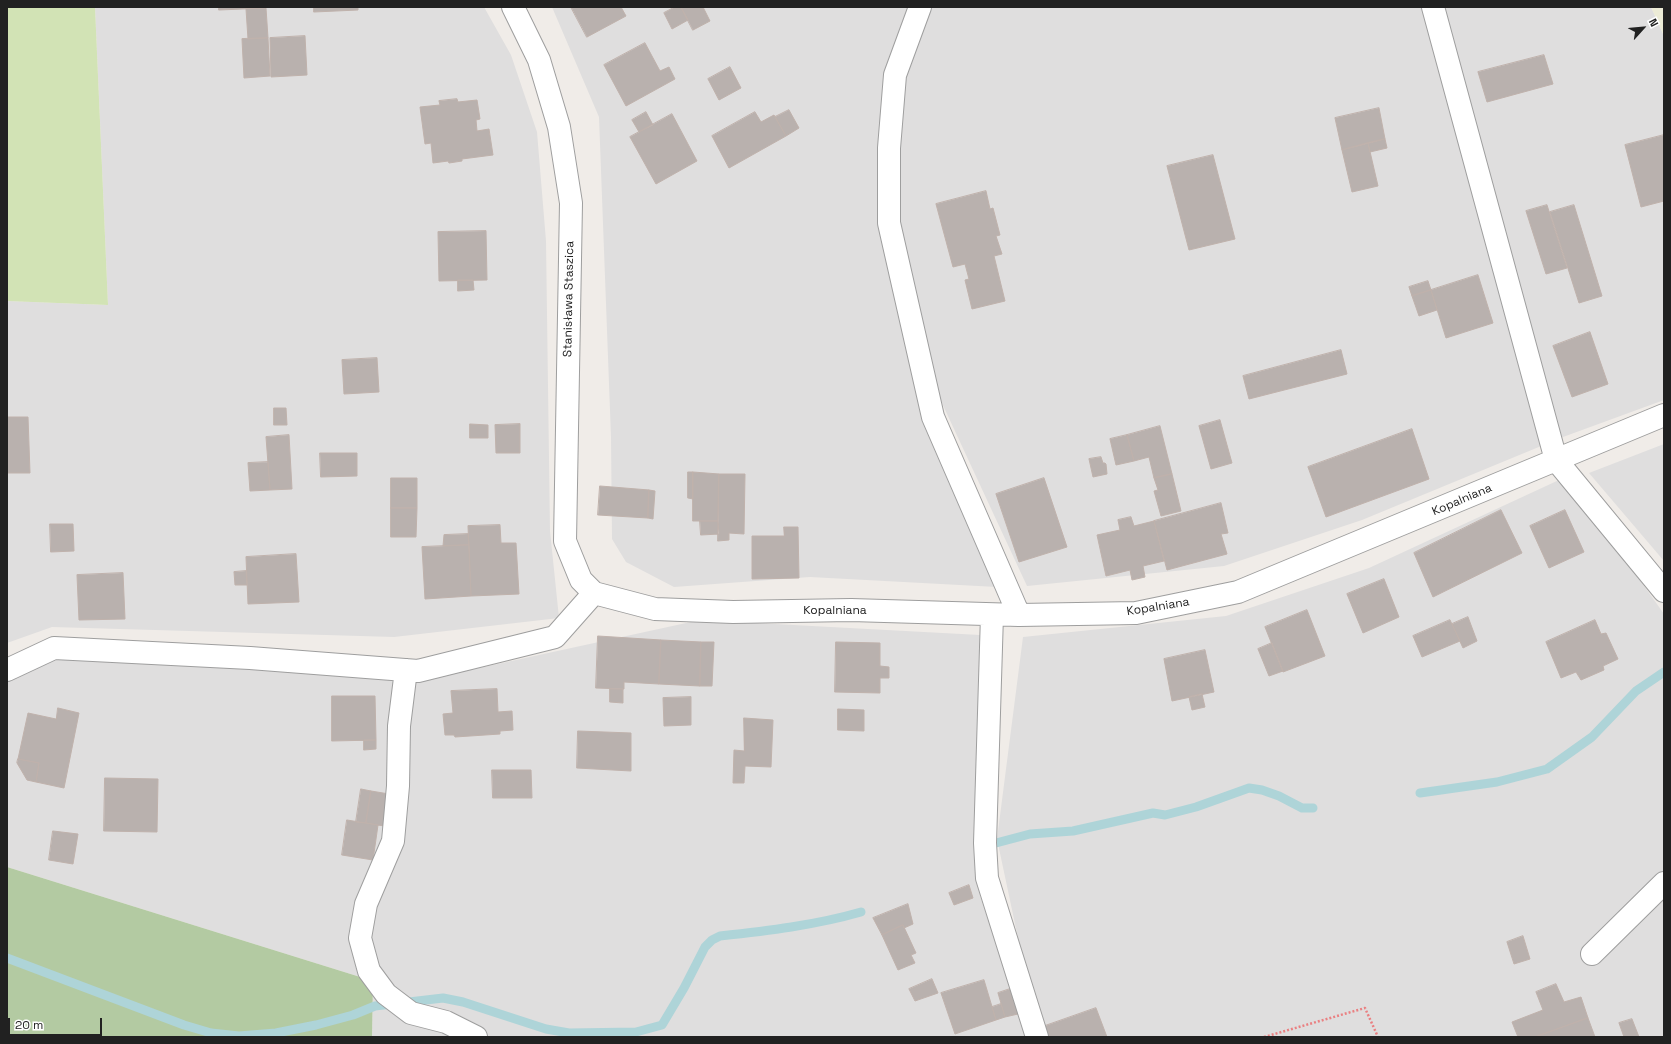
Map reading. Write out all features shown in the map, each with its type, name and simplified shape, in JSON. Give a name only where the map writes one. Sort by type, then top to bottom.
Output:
[{"type":"street","name":"Stanisława Staszica","points":[[512,7],[541,68],[559,127],[571,203],[565,541],[581,580],[594,593]]},
{"type":"street","points":[[920,7],[895,76],[889,148],[889,223],[933,417],[1019,615]]},
{"type":"street","points":[[1433,7],[1556,460],[1664,591]]},
{"type":"street","name":"Kopalniana","points":[[594,593],[655,610],[734,612],[851,610],[992,615],[1136,613],[1238,592],[1463,500],[1664,415]]},
{"type":"street","points":[[7,670],[54,648],[250,658],[418,671],[556,637],[594,593]]},
{"type":"street","points":[[992,615],[985,843],[987,878],[1037,1037]]},
{"type":"street","points":[[406,670],[399,726],[398,786],[393,841],[366,904],[360,938],[369,971],[386,994],[411,1013],[446,1022],[476,1037]]},
{"type":"street","points":[[1592,954],[1664,883]]},
{"type":"path","points":[[1264,1037],[1365,1008],[1378,1037]]},
{"type":"shaded area","points":[[95,7],[484,7],[511,55],[537,132],[546,241],[550,531],[559,618],[394,637],[52,627],[7,643],[7,301],[108,305]]},
{"type":"shaded area","points":[[552,7],[1651,7],[1664,36],[1664,400],[1563,437],[1362,520],[1224,566],[1027,586],[941,401],[997,587],[810,577],[674,587],[626,562],[612,539],[611,437],[599,117]]},
{"type":"shaded area","points":[[1664,444],[1664,561],[1589,473]]},
{"type":"shaded area","points":[[1559,480],[1598,521],[1664,614],[1664,1037],[1039,1037],[997,839],[1023,637],[1226,616],[1369,568]]},
{"type":"shaded area","points":[[700,620],[980,635],[976,828],[980,896],[1029,1037],[372,1037],[373,981],[7,867],[7,676],[93,648],[410,680],[447,675]]},
{"type":"green space","points":[[7,7],[95,7],[108,305],[7,301]]},
{"type":"green space","points":[[1651,7],[1664,7],[1664,36]]},
{"type":"green space","points":[[7,867],[373,981],[372,1037],[7,1037]]},
{"type":"building","points":[[219,7],[266,7],[266,8],[219,10]]},
{"type":"building","points":[[314,7],[358,7],[358,10],[314,12]]},
{"type":"building","points":[[571,7],[621,7],[626,16],[587,37]]},
{"type":"building","points":[[675,7],[681,7],[688,20],[672,29],[664,13]]},
{"type":"building","points":[[681,7],[703,7],[710,21],[693,30]]},
{"type":"building","points":[[266,8],[268,38],[248,39],[246,9]]},
{"type":"building","points":[[305,36],[307,75],[271,77],[270,38]]},
{"type":"building","points":[[268,38],[270,76],[244,78],[242,39]]},
{"type":"building","points":[[645,43],[660,71],[669,67],[675,79],[626,106],[604,65]]},
{"type":"building","points":[[1544,55],[1553,84],[1487,102],[1478,72]]},
{"type":"building","points":[[730,67],[741,88],[719,100],[708,79]]},
{"type":"building","points":[[457,99],[458,102],[477,100],[480,119],[476,120],[477,131],[489,129],[493,155],[462,159],[462,161],[449,163],[448,161],[433,163],[431,143],[425,144],[420,107],[440,105],[439,101]]},
{"type":"building","points":[[1379,108],[1385,139],[1342,150],[1335,118]]},
{"type":"building","points":[[789,110],[799,128],[786,136],[775,117]]},
{"type":"building","points":[[646,112],[653,125],[639,132],[632,120]]},
{"type":"building","points":[[755,112],[761,122],[774,115],[786,136],[729,168],[712,136]]},
{"type":"building","points":[[672,114],[697,161],[656,184],[630,137]]},
{"type":"building","points":[[1664,135],[1664,201],[1641,207],[1625,145]]},
{"type":"building","points":[[1385,139],[1387,148],[1370,152],[1368,143]]},
{"type":"building","points":[[1368,143],[1378,186],[1352,192],[1342,150]]},
{"type":"building","points":[[1213,155],[1235,239],[1189,250],[1167,166]]},
{"type":"building","points":[[986,191],[990,209],[993,208],[1000,235],[996,236],[1002,254],[994,256],[1005,301],[972,309],[965,280],[969,279],[965,264],[953,267],[936,204]]},
{"type":"building","points":[[1547,205],[1567,268],[1546,274],[1526,211]]},
{"type":"building","points":[[1574,205],[1602,296],[1579,303],[1550,212]]},
{"type":"building","points":[[486,231],[487,280],[439,281],[438,232]]},
{"type":"building","points":[[1478,275],[1493,323],[1446,338],[1431,290]]},
{"type":"building","points":[[458,280],[473,280],[474,290],[458,291]]},
{"type":"building","points":[[1428,281],[1431,290],[1412,296],[1409,287]]},
{"type":"building","points":[[1431,290],[1437,310],[1419,316],[1412,296]]},
{"type":"building","points":[[1590,332],[1608,384],[1572,397],[1553,346]]},
{"type":"building","points":[[1341,350],[1347,374],[1249,399],[1243,376]]},
{"type":"building","points":[[377,358],[379,392],[344,394],[342,360]]},
{"type":"building","points":[[274,408],[286,408],[287,425],[274,425]]},
{"type":"building","points":[[7,417],[28,417],[30,473],[7,473]]},
{"type":"building","points":[[1220,420],[1232,463],[1211,469],[1199,426]]},
{"type":"building","points":[[470,424],[488,425],[488,438],[470,438]]},
{"type":"building","points":[[520,424],[520,453],[496,453],[495,425]]},
{"type":"building","points":[[1160,426],[1172,474],[1154,478],[1149,457],[1134,461],[1127,435]]},
{"type":"building","points":[[1412,429],[1429,479],[1326,517],[1308,467]]},
{"type":"building","points":[[289,435],[292,489],[270,490],[266,437]]},
{"type":"building","points":[[1127,435],[1134,461],[1116,465],[1110,439]]},
{"type":"building","points":[[320,453],[357,453],[357,476],[321,477]]},
{"type":"building","points":[[1101,457],[1103,463],[1106,464],[1107,474],[1093,477],[1089,459]]},
{"type":"building","points":[[268,462],[270,490],[250,491],[248,463]]},
{"type":"building","points":[[688,472],[693,472],[693,499],[688,498]]},
{"type":"building","points":[[693,472],[719,474],[718,521],[693,521]]},
{"type":"building","points":[[719,474],[745,474],[744,534],[729,533],[729,540],[718,541]]},
{"type":"building","points":[[1172,474],[1181,511],[1161,516],[1154,491],[1158,490],[1154,478]]},
{"type":"building","points":[[391,478],[417,478],[417,508],[391,508]]},
{"type":"building","points":[[1044,478],[1067,547],[1019,562],[996,494]]},
{"type":"building","points":[[600,486],[649,490],[648,518],[598,515]]},
{"type":"building","points":[[649,490],[655,491],[653,519],[648,518]]},
{"type":"building","points":[[1221,503],[1228,533],[1221,534],[1227,554],[1167,570],[1154,521]]},
{"type":"building","points":[[391,508],[417,508],[416,537],[391,537]]},
{"type":"building","points":[[1501,510],[1522,553],[1433,597],[1414,553]]},
{"type":"building","points":[[1565,510],[1584,552],[1549,568],[1530,526]]},
{"type":"building","points":[[1131,517],[1134,526],[1154,521],[1164,561],[1143,566],[1145,577],[1132,580],[1130,570],[1106,576],[1097,535],[1120,530],[1118,520]]},
{"type":"building","points":[[700,521],[718,521],[719,534],[701,535]]},
{"type":"building","points":[[50,524],[73,524],[74,551],[51,552]]},
{"type":"building","points":[[500,525],[501,543],[516,543],[519,594],[471,596],[468,526]]},
{"type":"building","points":[[784,527],[798,527],[799,578],[752,579],[752,536],[784,536]]},
{"type":"building","points":[[468,534],[469,545],[443,546],[444,535]]},
{"type":"building","points":[[469,545],[471,596],[425,599],[422,547]]},
{"type":"building","points":[[296,554],[299,602],[248,604],[246,557]]},
{"type":"building","points":[[246,571],[247,585],[235,585],[234,572]]},
{"type":"building","points":[[123,573],[125,619],[79,620],[77,575]]},
{"type":"building","points":[[1384,579],[1399,617],[1363,633],[1347,594]]},
{"type":"building","points":[[1307,610],[1325,656],[1283,672],[1265,627]]},
{"type":"building","points":[[1468,617],[1477,641],[1463,648],[1452,624]]},
{"type":"building","points":[[1450,620],[1460,641],[1422,657],[1413,636]]},
{"type":"building","points":[[1595,620],[1601,634],[1606,633],[1618,659],[1603,666],[1604,670],[1581,680],[1576,672],[1561,678],[1546,642]]},
{"type":"building","points":[[598,636],[661,640],[659,684],[624,682],[624,689],[596,688]]},
{"type":"building","points":[[661,640],[701,642],[700,686],[659,684]]},
{"type":"building","points":[[701,642],[714,642],[712,686],[700,686]]},
{"type":"building","points":[[836,642],[880,643],[880,666],[889,667],[889,678],[880,678],[880,693],[835,692]]},
{"type":"building","points":[[1272,643],[1283,671],[1269,676],[1258,649]]},
{"type":"building","points":[[1205,650],[1214,692],[1172,701],[1164,659]]},
{"type":"building","points":[[497,689],[498,712],[512,711],[513,730],[500,731],[500,734],[455,737],[454,735],[445,735],[443,714],[453,713],[451,691]]},
{"type":"building","points":[[610,689],[623,689],[623,703],[610,702]]},
{"type":"building","points":[[1202,694],[1205,707],[1192,710],[1189,697]]},
{"type":"building","points":[[332,696],[375,696],[376,740],[332,741]]},
{"type":"building","points":[[691,697],[691,725],[664,726],[663,698]]},
{"type":"building","points":[[58,708],[79,713],[64,788],[36,782],[39,763],[18,759],[28,713],[56,719]]},
{"type":"building","points":[[838,709],[864,710],[864,731],[838,730]]},
{"type":"building","points":[[744,718],[773,720],[771,767],[745,766],[744,783],[733,783],[734,750],[744,751]]},
{"type":"building","points":[[578,731],[631,733],[631,771],[577,768]]},
{"type":"building","points":[[364,740],[376,740],[376,749],[364,750]]},
{"type":"building","points":[[18,759],[39,763],[36,782],[27,780],[17,763]]},
{"type":"building","points":[[492,770],[531,770],[532,798],[493,798]]},
{"type":"building","points":[[105,778],[158,779],[157,832],[104,831]]},
{"type":"building","points":[[361,789],[371,791],[366,823],[356,822]]},
{"type":"building","points":[[371,791],[389,794],[384,826],[366,823]]},
{"type":"building","points":[[347,820],[378,825],[373,860],[342,855]]},
{"type":"building","points":[[53,831],[78,834],[73,864],[49,860]]},
{"type":"building","points":[[969,885],[973,898],[954,905],[949,893]]},
{"type":"building","points":[[908,904],[913,924],[904,928],[903,925],[882,935],[873,918]]},
{"type":"building","points":[[903,925],[916,953],[911,955],[915,963],[898,970],[882,935]]},
{"type":"building","points":[[1523,936],[1530,959],[1514,964],[1507,942]]},
{"type":"building","points":[[932,979],[938,993],[915,1001],[909,989]]},
{"type":"building","points":[[984,980],[996,1020],[955,1034],[941,993]]},
{"type":"building","points":[[1556,984],[1564,1002],[1581,997],[1588,1018],[1535,1037],[1518,1037],[1512,1022],[1543,1010],[1536,992]]},
{"type":"building","points":[[1010,989],[1018,1014],[1005,1017],[998,993]]},
{"type":"building","points":[[1001,1004],[1005,1017],[996,1020],[992,1007]]},
{"type":"building","points":[[1096,1008],[1107,1037],[1048,1037],[1045,1026]]},
{"type":"building","points":[[1588,1018],[1595,1037],[1535,1037]]},
{"type":"building","points":[[1632,1019],[1639,1037],[1624,1037],[1619,1023]]},
{"type":"waterway","points":[[1420,793],[1497,782],[1547,769],[1592,737],[1636,691],[1664,672]]},
{"type":"waterway","points":[[996,843],[1030,834],[1073,831],[1153,813],[1165,815],[1196,807],[1249,788],[1262,790],[1279,796],[1302,808],[1313,808]]},
{"type":"waterway","points":[[7,958],[184,1025],[211,1033],[239,1036],[276,1033],[316,1025],[353,1015],[375,1006],[443,998],[463,1002],[546,1029],[569,1033],[636,1032],[662,1025],[684,988],[705,947],[712,940],[720,936],[809,924],[861,912]]}]
